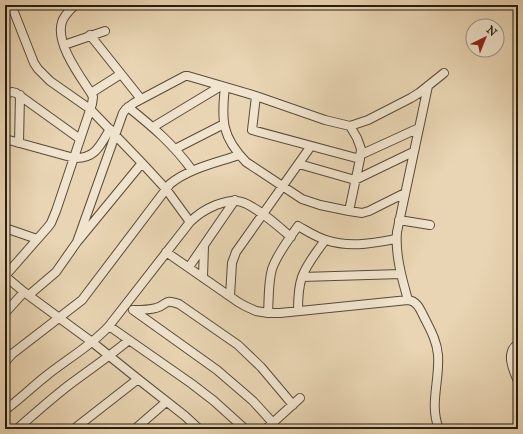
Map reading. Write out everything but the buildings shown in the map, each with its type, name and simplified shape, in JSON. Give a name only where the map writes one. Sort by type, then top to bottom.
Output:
[{"type":"street","points":[[75,5],[64,17],[60,31],[64,45],[73,64],[91,93],[93,100],[54,218],[48,227],[5,276],[92,342],[185,416],[199,429]]},
{"type":"street","points":[[14,12],[34,63],[38,69],[50,81],[90,109],[166,189],[190,222]]},
{"type":"street","points":[[64,45],[105,31]]},
{"type":"street","points":[[90,35],[142,99]]},
{"type":"street","points":[[5,139],[74,158],[88,157],[99,148],[112,132],[128,107],[185,76],[256,96],[325,120],[350,126],[368,120],[411,98],[444,73]]},
{"type":"street","points":[[91,93],[121,74]]},
{"type":"street","points":[[223,86],[224,124],[228,137],[240,155],[246,162],[302,199],[362,213],[405,193]]},
{"type":"street","points":[[153,127],[223,86]]},
{"type":"street","points":[[408,300],[401,274],[396,239],[428,86]]},
{"type":"street","points":[[6,91],[20,95],[80,139]]},
{"type":"street","points":[[19,143],[20,95]]},
{"type":"street","points":[[256,96],[252,130],[311,146],[360,157],[419,128]]},
{"type":"street","points":[[128,107],[153,127],[175,149],[192,170]]},
{"type":"street","points":[[175,149],[224,124]]},
{"type":"street","points":[[349,211],[361,149],[360,144],[350,126]]},
{"type":"street","points":[[77,242],[112,132]]},
{"type":"street","points":[[230,296],[232,263],[234,257],[262,214],[311,146]]},
{"type":"street","points":[[299,164],[355,180],[413,152]]},
{"type":"street","points":[[5,362],[12,354],[82,300],[166,189],[177,179],[192,170],[240,155]]},
{"type":"street","points":[[5,313],[27,293],[56,272],[77,242],[142,162]]},
{"type":"street","points":[[189,267],[235,200]]},
{"type":"street","points":[[5,410],[13,405],[45,376],[101,335],[197,214],[224,202],[235,200],[242,202],[262,214],[291,237]]},
{"type":"street","points":[[399,220],[430,225]]},
{"type":"street","points":[[268,313],[272,270],[279,254],[298,226],[325,240],[347,245],[369,244],[396,239]]},
{"type":"street","points":[[7,231],[37,239]]},
{"type":"street","points":[[298,311],[298,296],[302,277],[306,268],[325,240]]},
{"type":"street","points":[[203,277],[204,245]]},
{"type":"street","points":[[166,252],[245,306],[256,311],[268,313],[408,300],[415,302],[428,324],[437,346],[438,366],[434,412],[439,429]]},
{"type":"street","points":[[5,268],[19,259]]},
{"type":"street","points":[[302,277],[401,274]]},
{"type":"street","points":[[133,310],[156,308],[172,301],[179,304],[238,345],[261,367],[293,405]]},
{"type":"street","points":[[126,304],[217,370],[253,401],[274,423]]},
{"type":"street","points":[[109,326],[214,401],[245,429]]},
{"type":"street","points":[[17,429],[69,385],[129,340]]},
{"type":"street","points":[[518,344],[515,346],[511,354],[512,367],[518,381]]},
{"type":"street","points":[[74,429],[138,379]]},
{"type":"street","points":[[266,429],[300,398]]},
{"type":"street","points":[[134,429],[166,402]]}]
